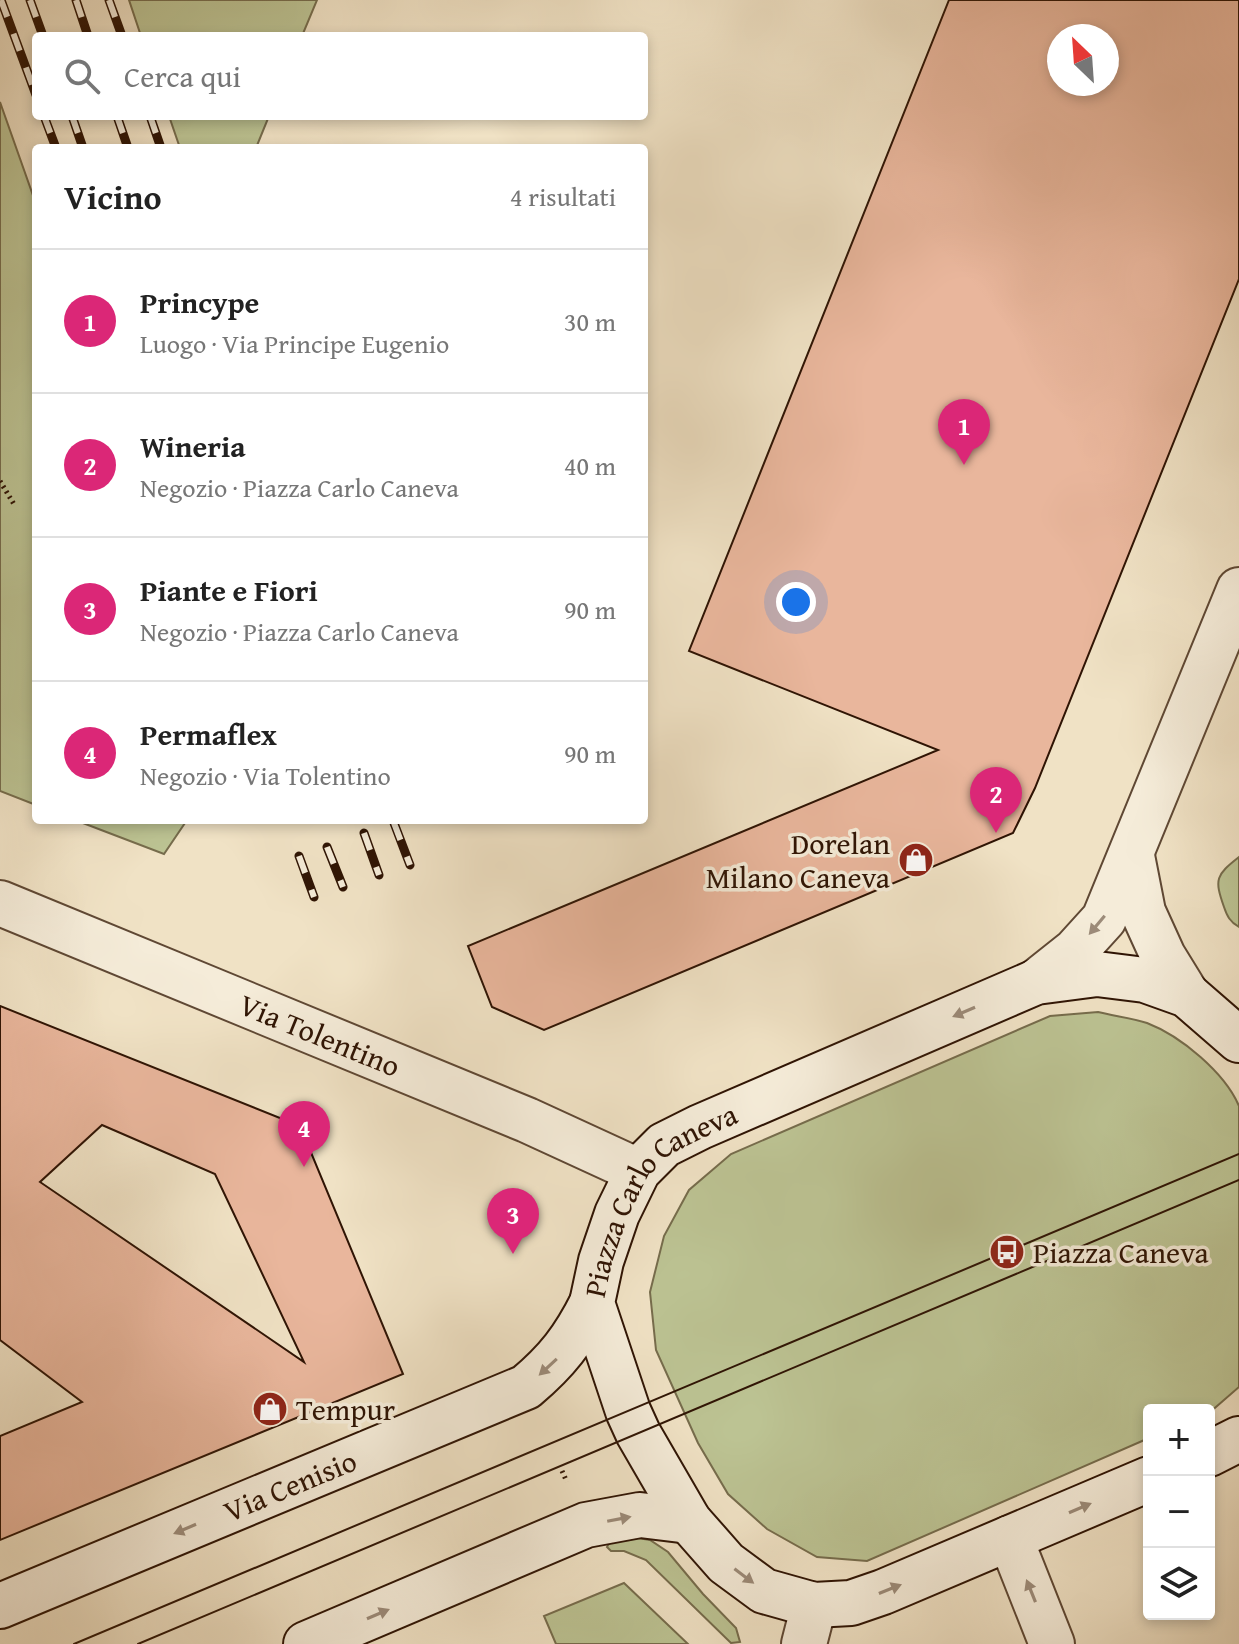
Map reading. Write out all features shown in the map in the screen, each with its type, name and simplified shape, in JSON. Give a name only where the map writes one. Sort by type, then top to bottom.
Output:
[{"type":"main road","points":[[1132,856],[1239,590]]},
{"type":"main road","name":"Piazza Carlo Caneva","points":[[1132,856],[1104,919],[1075,951],[1036,982],[664,1145],[638,1171],[613,1226],[592,1303],[638,1433],[689,1521],[726,1563],[809,1624],[851,1603],[1143,1482]]},
{"type":"main road","name":"Piazza Carlo Caneva","points":[[1132,856],[1143,912],[1163,956],[1187,995],[1239,1040]]},
{"type":"main road","name":"Via Tolentino","points":[[0,903],[527,1120],[638,1171]]},
{"type":"main road","name":"Piazza Carlo Caneva","points":[[1036,982],[1097,974],[1145,980],[1187,995]]},
{"type":"main road","name":"Via Cenisio","points":[[0,1606],[526,1387],[554,1364],[577,1333],[592,1303]]},
{"type":"main road","points":[[1215,1451],[1239,1439]]},
{"type":"main road","points":[[306,1644],[586,1525],[640,1515],[689,1521]]},
{"type":"main road","points":[[1010,1538],[1052,1644]]},
{"type":"path","points":[[0,481],[15,506]]},
{"type":"green space","points":[[129,0],[317,0],[304,32],[140,32]]},
{"type":"green space","points":[[0,102],[32,193],[32,803],[0,791]]},
{"type":"green space","points":[[170,120],[267,120],[258,144],[179,144]]},
{"type":"green space","points":[[85,824],[184,824],[164,854]]},
{"type":"green space","points":[[1239,857],[1239,927],[1226,913],[1218,884],[1222,873]]},
{"type":"green space","points":[[1098,1012],[1160,1029],[1187,1046],[1213,1069],[1239,1106],[1239,1387],[1215,1408],[1215,1404],[1143,1404],[1143,1441],[867,1561],[817,1557],[767,1529],[728,1494],[698,1443],[656,1350],[650,1292],[664,1236],[689,1190],[731,1154],[1050,1016]]},
{"type":"green space","points":[[625,1536],[650,1540],[668,1552],[736,1628],[740,1642],[731,1643],[646,1560],[624,1551],[611,1551],[607,1547]]},
{"type":"green space","points":[[624,1583],[688,1644],[556,1644],[544,1616]]},
{"type":"building","points":[[949,0],[1239,0],[1239,279],[1035,788],[1013,833],[544,1030],[492,1007],[468,946],[938,750],[689,651]]},
{"type":"building","points":[[0,1006],[300,1126],[403,1374],[0,1540],[0,1436],[82,1402],[0,1340]],"holes":[[[102,1125],[215,1174],[304,1362],[40,1182]]]},
{"type":"tram line","points":[[74,1644],[1239,1154]]},
{"type":"tram line","points":[[138,1644],[1239,1180]]},
{"type":"railway","points":[[1,0],[32,84]]},
{"type":"railway","points":[[30,0],[42,32]]},
{"type":"railway","points":[[76,0],[87,32]]},
{"type":"railway","points":[[109,0],[121,32]]},
{"type":"railway","points":[[46,120],[54,144]]},
{"type":"railway","points":[[73,120],[82,144]]},
{"type":"railway","points":[[118,120],[127,144]]},
{"type":"railway","points":[[151,120],[160,144]]},
{"type":"railway","points":[[394,824],[410,865]]},
{"type":"railway","points":[[364,833],[379,875]]},
{"type":"railway","points":[[327,847],[343,887]]},
{"type":"railway","points":[[299,856],[314,897]]},
{"type":"place","name":"Princype","points":[[964,465]]},
{"type":"place","name":"Wineria","points":[[996,833]]},
{"type":"place","name":"Dorelan Milano Caneva","points":[[916,860]]},
{"type":"place","name":"Permaflex","points":[[304,1167]]},
{"type":"place","name":"Piazza Caneva","points":[[1007,1252]]},
{"type":"place","name":"Piante e Fiori","points":[[513,1254]]},
{"type":"place","name":"Tempur","points":[[270,1409]]}]
